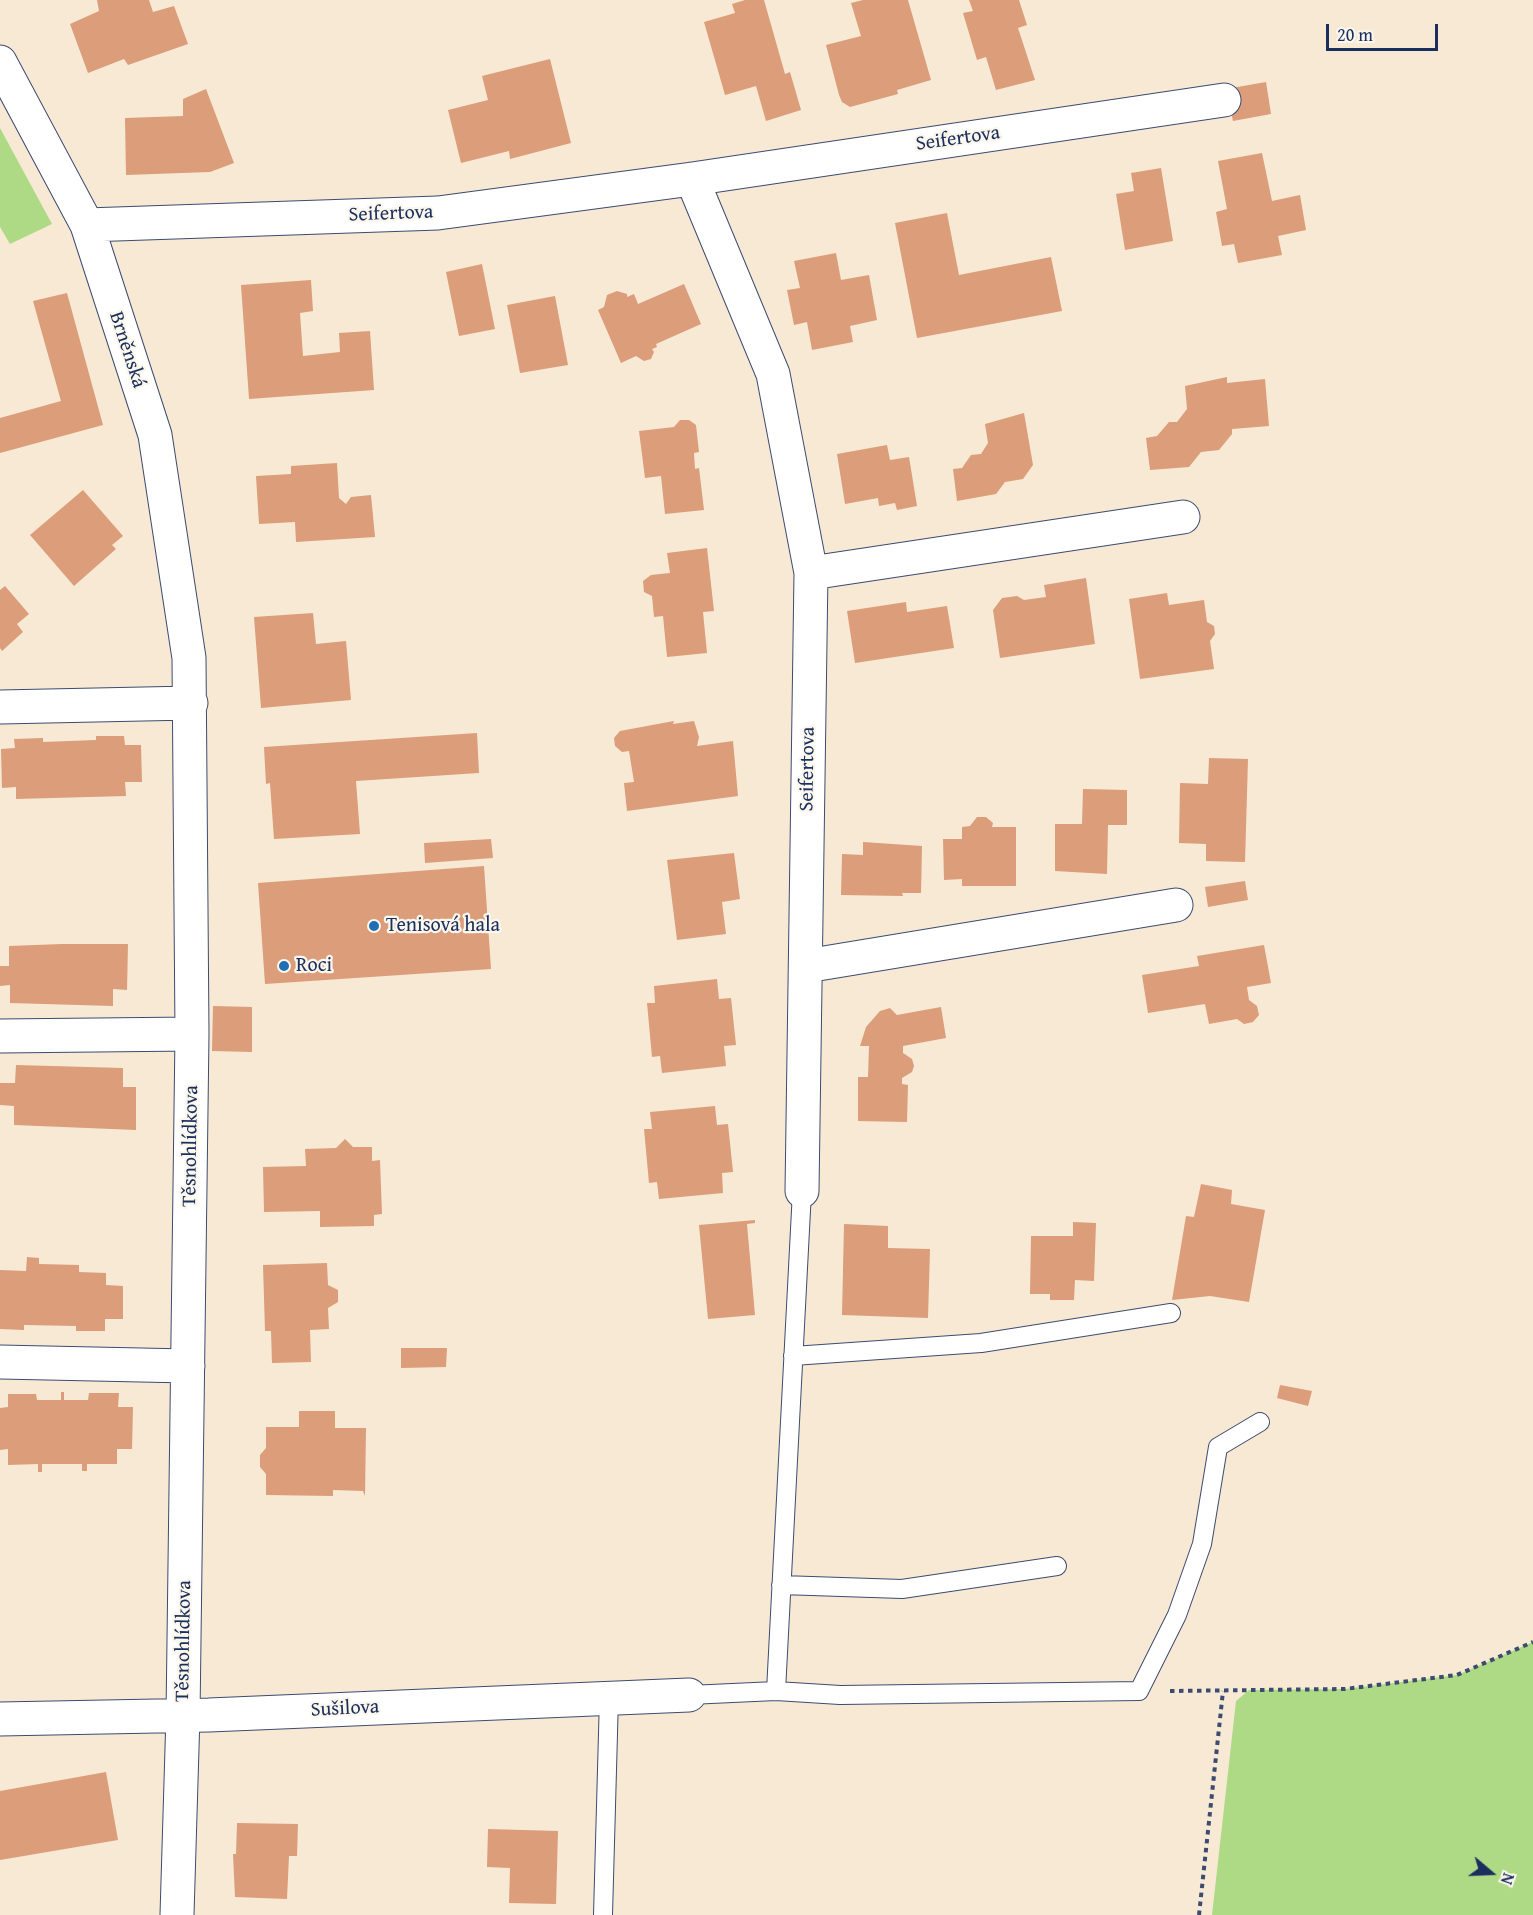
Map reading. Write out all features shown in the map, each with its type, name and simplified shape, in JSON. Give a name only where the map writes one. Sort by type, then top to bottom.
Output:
[{"type":"street","name":"Brněnská","points":[[0,62],[87,225],[155,435],[189,658]]},
{"type":"street","name":"Seifertova","points":[[87,225],[438,213],[692,179],[1224,100]]},
{"type":"street","name":"Seifertova","points":[[692,179],[773,374],[811,573],[802,1191]]},
{"type":"street","points":[[811,573],[1184,517]]},
{"type":"street","name":"Těsnohlídkova","points":[[177,1915],[183,1715],[192,1034],[189,658]]},
{"type":"street","points":[[0,707],[191,703]]},
{"type":"street","points":[[806,966],[1176,906]]},
{"type":"street","points":[[0,1036],[192,1034]]},
{"type":"street","points":[[0,1362],[188,1366]]},
{"type":"street","name":"Sušilova","points":[[0,1719],[183,1715],[689,1695]]},
{"type":"lane","points":[[776,1690],[802,1191]]},
{"type":"lane","points":[[793,1356],[981,1343],[1171,1312]]},
{"type":"lane","points":[[689,1695],[776,1690],[840,1695],[1139,1691],[1178,1615],[1202,1544],[1218,1447],[1260,1422]]},
{"type":"lane","points":[[781,1585],[902,1589],[1057,1566]]},
{"type":"lane","points":[[603,1915],[609,1697]]},
{"type":"path","points":[[1139,1691],[1345,1689],[1457,1675],[1533,1642]]},
{"type":"path","points":[[1199,1915],[1223,1690]]},
{"type":"green space","points":[[0,128],[52,224],[10,244],[0,227]]},
{"type":"green space","points":[[1533,1642],[1533,1915],[1212,1915],[1236,1701],[1249,1690],[1345,1689],[1457,1675]]},
{"type":"building","points":[[97,0],[149,0],[153,12],[174,6],[188,44],[128,65],[124,59],[88,73],[70,24],[99,11]]},
{"type":"building","points":[[745,0],[764,0],[785,74],[790,72],[801,110],[766,121],[756,86],[725,95],[704,22],[735,13],[732,4]]},
{"type":"building","points":[[863,0],[908,0],[931,80],[897,90],[898,94],[850,107],[842,102],[839,95],[826,45],[861,36],[851,3]]},
{"type":"building","points":[[969,0],[1019,0],[1027,25],[1018,28],[1035,80],[996,90],[986,57],[977,60],[963,13],[973,11]]},
{"type":"building","points":[[550,59],[571,143],[510,159],[509,151],[461,163],[448,110],[488,100],[482,76]]},
{"type":"building","points":[[1266,82],[1271,114],[1233,121],[1226,89]]},
{"type":"building","points":[[206,89],[234,163],[210,172],[126,175],[125,118],[183,116],[183,99]]},
{"type":"building","points":[[1262,153],[1272,201],[1300,195],[1306,230],[1278,236],[1282,255],[1238,263],[1234,244],[1222,246],[1216,212],[1227,209],[1218,161]]},
{"type":"building","points":[[1161,168],[1173,241],[1125,250],[1116,194],[1134,191],[1131,173]]},
{"type":"building","points":[[947,213],[959,275],[1051,257],[1062,311],[917,338],[895,223]]},
{"type":"building","points":[[836,253],[841,280],[869,275],[877,320],[850,326],[853,342],[812,350],[807,322],[794,325],[787,290],[800,288],[794,261]]},
{"type":"building","points":[[482,264],[495,329],[459,336],[446,272]]},
{"type":"building","points":[[311,280],[313,311],[300,313],[303,356],[340,352],[339,333],[370,331],[374,390],[249,399],[241,285]]},
{"type":"building","points":[[684,284],[701,324],[656,344],[657,347],[652,349],[654,352],[651,359],[644,361],[636,356],[621,363],[598,310],[604,307],[607,295],[617,291],[627,294],[627,297],[634,294],[638,304]]},
{"type":"building","points":[[67,293],[103,425],[0,453],[0,418],[61,401],[33,301]]},
{"type":"building","points":[[555,296],[568,365],[520,373],[507,305]]},
{"type":"building","points":[[1227,377],[1227,383],[1265,379],[1269,426],[1232,429],[1232,434],[1219,450],[1201,452],[1189,467],[1150,470],[1146,438],[1157,436],[1169,422],[1177,422],[1187,409],[1185,386]]},
{"type":"building","points":[[1024,413],[1033,465],[1023,479],[1005,482],[996,494],[957,501],[953,469],[962,468],[971,455],[981,454],[988,443],[985,424]]},
{"type":"building","points":[[680,420],[689,420],[696,425],[699,452],[694,453],[695,469],[699,468],[704,510],[665,514],[661,476],[645,478],[639,431],[674,427]]},
{"type":"building","points":[[887,445],[890,460],[909,457],[917,506],[897,510],[895,503],[879,506],[878,498],[845,504],[837,454]]},
{"type":"building","points":[[337,463],[339,498],[346,504],[351,497],[371,495],[375,537],[296,542],[295,522],[259,524],[256,476],[291,474],[291,466]]},
{"type":"building","points":[[83,490],[123,536],[112,545],[116,549],[74,586],[30,535]]},
{"type":"building","points":[[707,548],[714,611],[703,612],[707,653],[667,657],[663,616],[654,617],[652,596],[644,592],[643,581],[651,575],[670,573],[667,553]]},
{"type":"building","points":[[1086,578],[1095,644],[1000,658],[993,610],[1002,598],[1017,596],[1024,600],[1046,597],[1044,585]]},
{"type":"building","points":[[5,586],[29,614],[17,624],[23,632],[2,651],[0,648],[0,590]]},
{"type":"building","points":[[1167,593],[1169,605],[1204,600],[1207,622],[1214,626],[1215,634],[1210,641],[1214,669],[1140,679],[1129,599]]},
{"type":"building","points":[[906,602],[907,612],[947,606],[954,648],[855,663],[847,611]]},
{"type":"building","points":[[313,613],[316,644],[346,641],[351,700],[261,708],[254,617]]},
{"type":"building","points":[[674,721],[673,724],[694,721],[699,737],[697,746],[733,741],[738,796],[627,811],[624,783],[634,782],[629,751],[622,752],[615,746],[614,738],[620,731]]},
{"type":"building","points":[[477,733],[479,773],[356,781],[360,834],[274,839],[270,783],[266,784],[264,747]]},
{"type":"building","points":[[96,736],[124,736],[125,745],[141,745],[142,782],[125,782],[126,796],[16,799],[16,787],[2,788],[1,749],[15,748],[14,739],[43,738],[43,742],[96,740]]},
{"type":"building","points":[[1209,758],[1248,759],[1245,862],[1206,861],[1206,844],[1179,843],[1180,783],[1208,784]]},
{"type":"building","points":[[1083,789],[1127,790],[1127,825],[1108,825],[1107,874],[1055,871],[1055,824],[1082,824]]},
{"type":"building","points":[[977,817],[986,817],[993,823],[992,827],[1016,827],[1016,886],[962,886],[962,879],[944,880],[943,839],[962,839],[962,827],[970,826]]},
{"type":"building","points":[[491,839],[493,858],[425,863],[424,843]]},
{"type":"building","points":[[863,842],[922,846],[921,893],[902,893],[903,896],[841,895],[842,854],[863,855]]},
{"type":"building","points":[[734,853],[740,899],[722,902],[726,934],[677,940],[667,860]]},
{"type":"building","name":"Tenisová hala","points":[[484,866],[491,969],[265,984],[258,883]]},
{"type":"building","points":[[1245,881],[1248,900],[1208,907],[1205,887]]},
{"type":"building","points":[[128,944],[127,990],[113,989],[113,1006],[10,1003],[10,985],[0,986],[0,966],[9,966],[9,946]]},
{"type":"building","points":[[1264,945],[1271,983],[1247,987],[1249,1000],[1257,1006],[1259,1015],[1253,1022],[1244,1024],[1237,1019],[1209,1024],[1205,1004],[1148,1013],[1142,975],[1199,966],[1197,956]]},
{"type":"building","points":[[717,979],[719,999],[731,998],[736,1045],[724,1046],[726,1066],[662,1073],[660,1056],[652,1057],[647,1003],[655,1003],[654,986]]},
{"type":"building","points":[[213,1006],[252,1007],[252,1052],[212,1051]]},
{"type":"building","points":[[941,1007],[946,1038],[903,1046],[903,1053],[912,1059],[914,1066],[912,1072],[902,1078],[902,1084],[908,1085],[907,1122],[858,1121],[858,1077],[868,1077],[869,1046],[860,1046],[866,1027],[880,1011],[890,1008],[897,1015]]},
{"type":"building","points":[[16,1065],[123,1068],[123,1087],[136,1087],[136,1130],[14,1125],[14,1106],[0,1105],[0,1083],[15,1083]]},
{"type":"building","points":[[715,1106],[717,1125],[728,1124],[733,1172],[722,1173],[723,1193],[659,1199],[657,1182],[649,1183],[644,1129],[652,1129],[650,1112]]},
{"type":"building","points":[[345,1139],[353,1147],[372,1147],[372,1161],[380,1160],[382,1214],[374,1215],[374,1226],[320,1227],[320,1211],[264,1212],[263,1167],[306,1166],[305,1149],[336,1148]]},
{"type":"building","points":[[1201,1184],[1232,1190],[1231,1204],[1265,1210],[1249,1302],[1210,1296],[1172,1300],[1186,1216],[1194,1217]]},
{"type":"building","points":[[755,1220],[755,1223],[747,1224],[755,1315],[708,1319],[699,1225]]},
{"type":"building","points":[[1073,1222],[1096,1223],[1094,1281],[1075,1280],[1074,1300],[1050,1300],[1050,1294],[1030,1294],[1031,1236],[1073,1236]]},
{"type":"building","points":[[844,1224],[888,1226],[888,1248],[930,1249],[928,1318],[842,1315]]},
{"type":"building","points":[[27,1257],[39,1258],[39,1264],[79,1265],[79,1272],[106,1273],[106,1285],[123,1286],[123,1319],[105,1319],[105,1331],[76,1331],[76,1326],[24,1325],[24,1330],[0,1329],[0,1270],[26,1271]]},
{"type":"building","points":[[327,1263],[328,1285],[338,1290],[338,1302],[328,1308],[329,1329],[310,1330],[311,1362],[272,1363],[271,1331],[265,1331],[263,1265]]},
{"type":"building","points":[[401,1348],[447,1348],[446,1367],[401,1368]]},
{"type":"building","points":[[1280,1385],[1312,1391],[1308,1406],[1277,1398]]},
{"type":"building","points":[[61,1392],[64,1392],[64,1400],[88,1400],[89,1393],[119,1393],[118,1407],[133,1407],[132,1449],[117,1449],[117,1464],[87,1464],[87,1471],[82,1471],[82,1464],[42,1464],[42,1472],[38,1472],[38,1464],[8,1465],[8,1449],[0,1450],[0,1408],[8,1407],[8,1394],[36,1394],[37,1400],[61,1400]]},
{"type":"building","points":[[299,1411],[335,1411],[335,1428],[366,1428],[365,1496],[363,1491],[333,1490],[333,1496],[266,1495],[266,1474],[260,1467],[260,1455],[266,1448],[266,1427],[299,1427]]},
{"type":"building","points":[[106,1772],[118,1840],[0,1860],[0,1791]]},
{"type":"building","points":[[237,1823],[298,1824],[297,1856],[289,1856],[287,1899],[235,1897],[233,1854],[236,1854]]},
{"type":"building","points":[[488,1829],[558,1831],[556,1904],[509,1903],[510,1868],[487,1867]]},
{"type":"place","name":"Tenisová hala","points":[[374,926]]},
{"type":"place","name":"Roci","points":[[284,966]]}]
